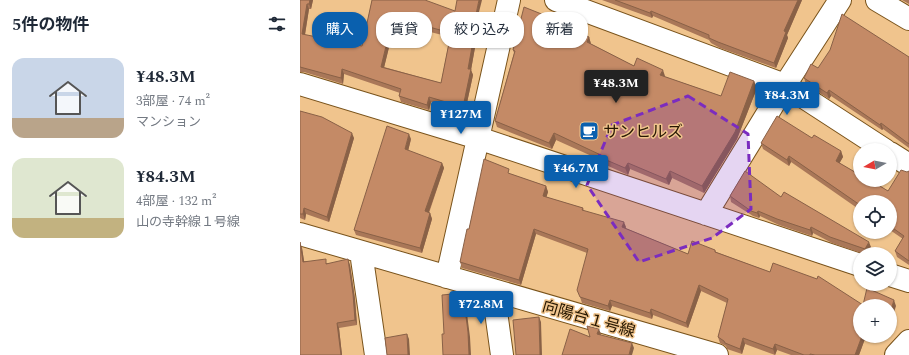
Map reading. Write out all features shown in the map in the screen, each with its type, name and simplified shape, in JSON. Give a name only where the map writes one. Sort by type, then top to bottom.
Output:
[{"type":"street","points":[[447,277],[509,0]]},
{"type":"street","points":[[556,0],[785,85],[874,143]]},
{"type":"street","points":[[706,214],[785,85],[840,0]]},
{"type":"street","points":[[877,0],[909,19]]},
{"type":"street","points":[[300,84],[478,138],[853,263]]},
{"type":"street","points":[[897,157],[909,165]]},
{"type":"street","name":"向陽台１号線","points":[[300,234],[716,355]]},
{"type":"street","points":[[362,252],[376,355]]},
{"type":"street","points":[[897,277],[909,281]]},
{"type":"street","points":[[493,290],[502,355]]},
{"type":"street","points":[[896,355],[909,341]]},
{"type":"highlighted area","points":[[688,96],[748,134],[751,209],[712,238],[639,262],[587,185],[612,125]]},
{"type":"building","points":[[300,0],[310,0],[309,4],[307,4],[302,34],[312,36],[312,48],[368,48],[368,18],[372,0],[425,0],[455,11],[457,0],[479,0],[476,12],[440,12],[440,30],[432,28],[432,12],[376,12],[376,48],[386,48],[381,67],[441,83],[448,48],[472,48],[468,69],[471,69],[463,107],[429,97],[427,105],[399,96],[401,89],[342,69],[341,78],[300,67]]},
{"type":"building","points":[[615,0],[798,0],[784,31],[786,32],[774,63],[718,42],[709,38],[709,35],[651,11],[650,13]]},
{"type":"building","points":[[524,7],[536,12],[532,12],[532,48],[588,48],[588,43],[634,66],[637,58],[663,70],[660,75],[721,96],[730,72],[754,81],[735,132],[702,186],[670,171],[666,179],[628,163],[625,168],[604,159],[605,157],[554,133],[549,143],[495,121],[515,51],[513,50],[514,48],[524,48],[524,12],[523,12]]},
{"type":"building","points":[[842,14],[909,57],[909,144],[881,123],[880,125],[829,90],[827,93],[804,78],[811,64],[818,68],[830,50]]},
{"type":"building","points":[[300,111],[322,117],[352,133],[327,217],[304,208],[303,214],[300,214]]},
{"type":"building","points":[[777,116],[812,138],[814,135],[841,151],[836,161],[853,171],[853,187],[881,187],[888,191],[890,187],[897,187],[897,176],[901,170],[907,172],[909,171],[909,261],[897,252],[897,248],[904,236],[897,231],[897,195],[853,195],[853,200],[789,156],[787,160],[761,143]]},
{"type":"building","points":[[387,126],[409,134],[405,149],[442,163],[425,211],[430,213],[420,248],[354,230]]},
{"type":"building","points":[[484,159],[509,169],[508,173],[546,186],[543,196],[583,208],[582,210],[624,222],[622,227],[688,254],[692,241],[715,250],[715,252],[770,272],[773,263],[817,279],[818,276],[854,299],[853,343],[859,343],[855,355],[804,355],[775,344],[773,349],[743,338],[740,349],[725,343],[718,337],[728,299],[699,285],[686,323],[651,309],[650,313],[610,300],[608,306],[580,297],[577,290],[588,249],[534,229],[519,280],[460,262],[467,229],[469,229]]},
{"type":"building","points":[[745,171],[781,197],[784,192],[853,233],[853,239],[864,239],[869,242],[866,247],[859,247],[830,237],[811,227],[810,230],[758,211],[757,213],[751,211],[730,196]]},
{"type":"building","points":[[300,242],[303,262],[326,259],[326,264],[348,259],[355,320],[337,323],[341,355],[300,355]]},
{"type":"building","points":[[866,291],[874,291],[892,299],[864,299]]},
{"type":"building","points":[[463,293],[468,332],[469,355],[443,355],[442,334],[444,334],[442,295]]},
{"type":"building","points":[[539,317],[540,355],[516,355],[513,320]]},
{"type":"building","points":[[587,326],[599,329],[597,334],[632,343],[629,355],[562,355],[570,329],[590,337]]},
{"type":"building","points":[[407,334],[408,355],[387,355],[385,338]]},
{"type":"place","name":"サンヒルズ","points":[[589,131]]}]
